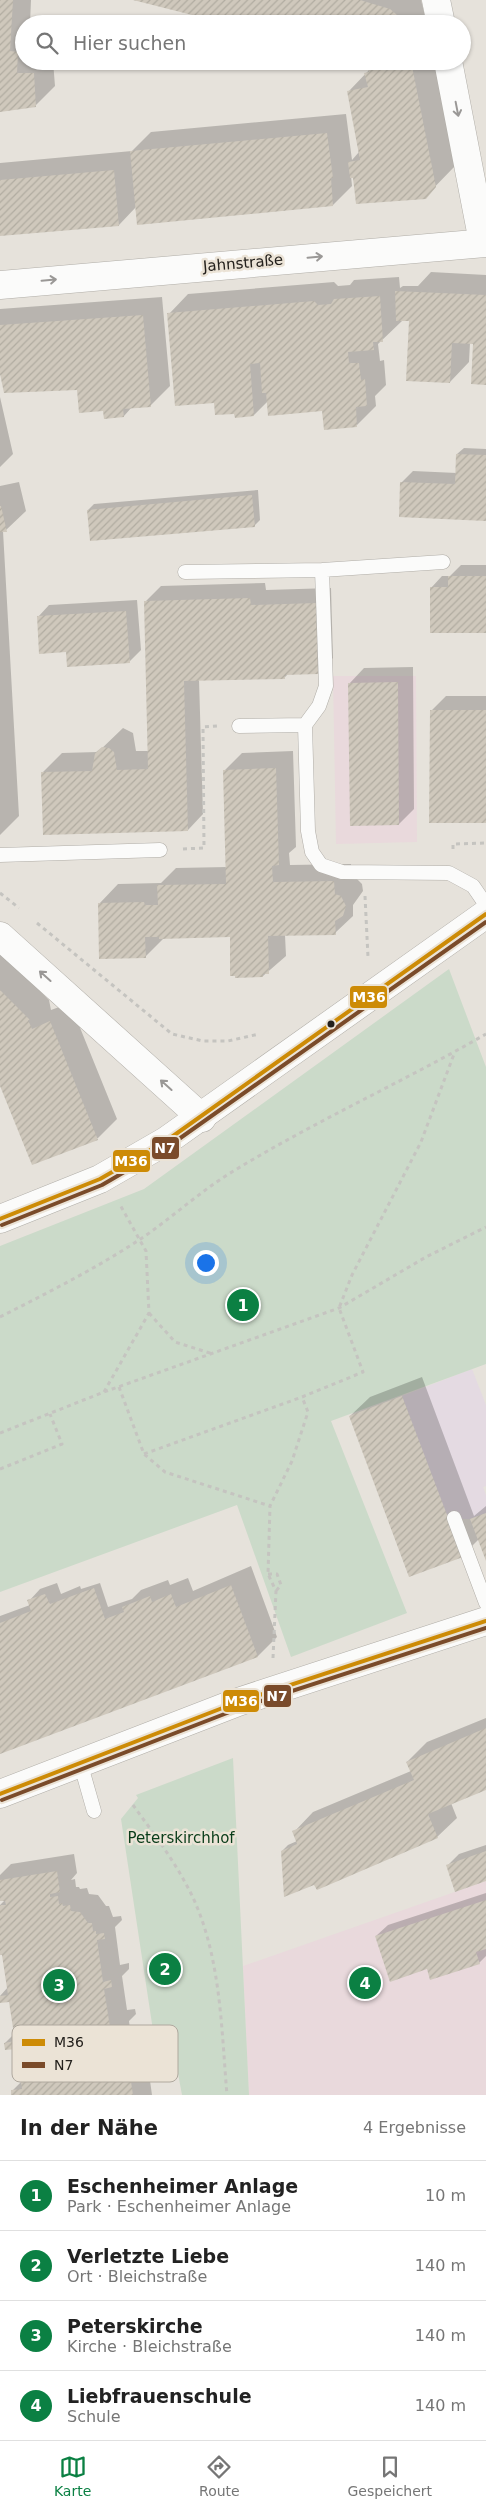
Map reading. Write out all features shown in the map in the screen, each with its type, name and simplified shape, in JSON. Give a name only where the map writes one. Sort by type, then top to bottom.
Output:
[{"type":"main road","points":[[436,0],[439,15]]},
{"type":"main road","points":[[450,70],[484,243]]},
{"type":"main road","name":"Jahnstraße","points":[[0,285],[484,243]]},
{"type":"main road","points":[[0,1219],[69,1193],[129,1163],[202,1118],[486,914]]},
{"type":"main road","points":[[0,936],[202,1118]]},
{"type":"main road","points":[[0,1794],[238,1702],[486,1621]]},
{"type":"lane","points":[[185,572],[322,570],[443,562]]},
{"type":"lane","points":[[322,570],[326,686],[319,706],[305,725],[308,831],[312,852],[321,865],[342,872],[449,873],[473,886],[486,905]]},
{"type":"lane","points":[[239,726],[305,725]]},
{"type":"lane","points":[[0,854],[160,850]]},
{"type":"lane","points":[[454,1518],[486,1603]]},
{"type":"lane","points":[[80,1762],[94,1811]]},
{"type":"path","points":[[160,850],[204,848],[203,727],[239,726]]},
{"type":"path","points":[[453,844],[486,844]]},
{"type":"path","points":[[364,873],[368,957]]},
{"type":"path","points":[[0,893],[22,912]]},
{"type":"path","points":[[30,918],[172,1034],[203,1041],[228,1041],[249,1038],[262,1032]]},
{"type":"path","points":[[361,962],[376,951]]},
{"type":"path","points":[[0,1317],[77,1276],[138,1240],[226,1176],[312,1127],[454,1054],[486,1034]]},
{"type":"path","points":[[144,1454],[302,1397],[363,1372],[339,1308],[352,1275],[421,1142],[454,1054]]},
{"type":"path","points":[[104,1392],[149,1313],[146,1251],[115,1197],[129,1163]]},
{"type":"path","points":[[0,1433],[104,1392],[215,1354],[339,1308],[426,1257],[486,1227]]},
{"type":"path","points":[[149,1313],[175,1342],[215,1354]]},
{"type":"path","points":[[119,1387],[144,1454],[165,1472],[270,1506]]},
{"type":"path","points":[[273,1658],[276,1591],[268,1574],[270,1506],[292,1461],[308,1412],[302,1397]]},
{"type":"path","points":[[0,1469],[62,1444],[50,1414]]},
{"type":"path","points":[[268,1574],[278,1574],[281,1584],[276,1591]]},
{"type":"path","points":[[133,1805],[186,1883],[210,1945],[220,2010],[226,2095]]},
{"type":"shaded area","points":[[333,676],[416,676],[417,842],[336,844]]},
{"type":"shaded area","points":[[472,1369],[486,1405],[486,1486],[483,1487],[486,1495],[486,1513],[470,1519],[448,1519],[402,1396]]},
{"type":"shaded area","points":[[486,1881],[486,2095],[249,2095],[243,1966]]},
{"type":"green space","points":[[449,969],[486,1067],[486,1364],[331,1421],[407,1613],[291,1657],[237,1505],[0,1592],[0,1246],[144,1189]]},
{"type":"green space","name":"Peterskirchhof","points":[[233,1758],[249,2095],[182,2095],[178,2073],[178,2025],[152,2025],[121,1819],[138,1798],[136,1795]]},
{"type":"building","points":[[0,0],[13,0],[10,51],[15,52],[15,70],[17,70],[17,73],[34,73],[36,107],[0,112]]},
{"type":"building","points":[[133,0],[360,0],[390,9],[397,15],[192,15]]},
{"type":"building","points":[[369,70],[413,70],[436,187],[426,199],[356,204],[353,178],[350,178],[348,162],[360,160],[347,91],[368,87],[364,73],[369,72]]},
{"type":"building","points":[[327,133],[333,178],[331,178],[333,206],[137,225],[130,151]]},
{"type":"building","points":[[114,170],[119,226],[0,236],[0,180]]},
{"type":"building","points":[[395,291],[486,295],[486,385],[471,384],[473,344],[452,343],[450,383],[406,381],[409,321],[396,321]]},
{"type":"building","points":[[380,296],[383,342],[373,342],[374,350],[348,352],[349,363],[359,363],[361,380],[365,379],[367,406],[356,407],[357,427],[324,430],[322,411],[268,416],[266,393],[262,393],[260,363],[250,364],[254,416],[235,418],[234,414],[215,415],[214,403],[175,406],[167,313],[314,301],[318,305],[331,304],[334,299]]},
{"type":"building","points":[[143,315],[151,407],[123,409],[124,417],[104,419],[103,411],[79,413],[77,390],[4,393],[0,374],[0,325]]},
{"type":"building","points":[[456,454],[486,455],[486,521],[399,517],[400,482],[455,484]]},
{"type":"building","points":[[252,495],[255,527],[90,541],[87,510]]},
{"type":"building","points":[[1,506],[7,532],[0,532]]},
{"type":"building","points":[[448,576],[486,576],[486,633],[430,633],[430,587],[448,587]]},
{"type":"building","points":[[250,598],[251,605],[316,603],[318,674],[285,675],[285,679],[184,681],[188,831],[43,835],[41,772],[92,771],[95,753],[102,747],[109,748],[114,752],[117,770],[148,769],[144,601]]},
{"type":"building","points":[[126,611],[130,663],[67,667],[66,652],[39,654],[37,616]]},
{"type":"building","points":[[398,682],[399,825],[350,826],[348,683]]},
{"type":"building","points":[[430,710],[486,710],[486,823],[429,823]]},
{"type":"building","points":[[276,768],[279,865],[272,866],[273,882],[334,881],[335,894],[341,896],[346,906],[343,916],[335,921],[336,935],[268,936],[269,974],[263,974],[263,977],[235,978],[235,976],[230,976],[230,937],[159,939],[159,937],[145,937],[146,958],[99,959],[98,903],[144,902],[145,905],[158,905],[157,885],[226,884],[223,770]]},
{"type":"building","points":[[0,990],[30,1020],[28,1020],[32,1029],[50,1021],[98,1140],[32,1165],[0,1086]]},
{"type":"building","points":[[402,1396],[463,1557],[409,1577],[349,1416]]},
{"type":"building","points":[[486,1513],[486,1561],[470,1519]]},
{"type":"building","points":[[231,1585],[258,1657],[0,1754],[0,1623],[31,1611],[27,1600],[45,1594],[50,1604],[94,1588],[105,1619],[124,1612],[122,1607],[150,1596],[152,1602],[171,1594],[176,1607]]},
{"type":"building","points":[[486,1728],[486,1790],[428,1814],[438,1838],[317,1890],[314,1885],[284,1897],[281,1851],[297,1844],[292,1831],[414,1780],[406,1762]]},
{"type":"building","points":[[486,1851],[486,1881],[455,1892],[446,1865]]},
{"type":"building","points":[[57,1871],[60,1892],[50,1894],[50,1897],[58,1896],[59,1904],[62,1903],[63,1906],[70,1905],[71,1911],[80,1912],[88,1923],[92,1923],[93,1931],[96,1931],[96,1934],[104,1933],[105,1939],[97,1940],[103,1982],[111,1980],[112,1987],[104,1989],[110,2025],[13,2025],[9,2002],[0,2003],[0,1996],[8,1995],[2,1955],[0,1955],[0,1905],[6,1905],[5,1901],[0,1901],[0,1880]]},
{"type":"building","points":[[486,1900],[486,1949],[476,1952],[480,1964],[430,1980],[427,1969],[390,1982],[375,1936]]},
{"type":"building","points":[[12,2042],[12,2049],[5,2050],[4,2043]]},
{"type":"building","points":[[21,2082],[131,2082],[133,2095],[11,2095],[11,2090],[22,2089]]},
{"type":"transit line","name":"M36","points":[[0,1219],[100,1179],[166,1141],[486,914]]},
{"type":"transit line","name":"N7","points":[[2,1225],[102,1185],[169,1146],[486,922]]},
{"type":"transit line","name":"M36","points":[[0,1794],[238,1702],[486,1621]]},
{"type":"transit line","name":"N7","points":[[2,1800],[240,1708],[486,1628]]},
{"type":"place","name":"Eschenheimer Anlage","points":[[243,1305]]},
{"type":"place","name":"Verletzte Liebe","points":[[165,1969]]},
{"type":"place","name":"Liebfrauenschule","points":[[365,1983]]},
{"type":"place","name":"Peterskirche","points":[[59,1985]]}]
